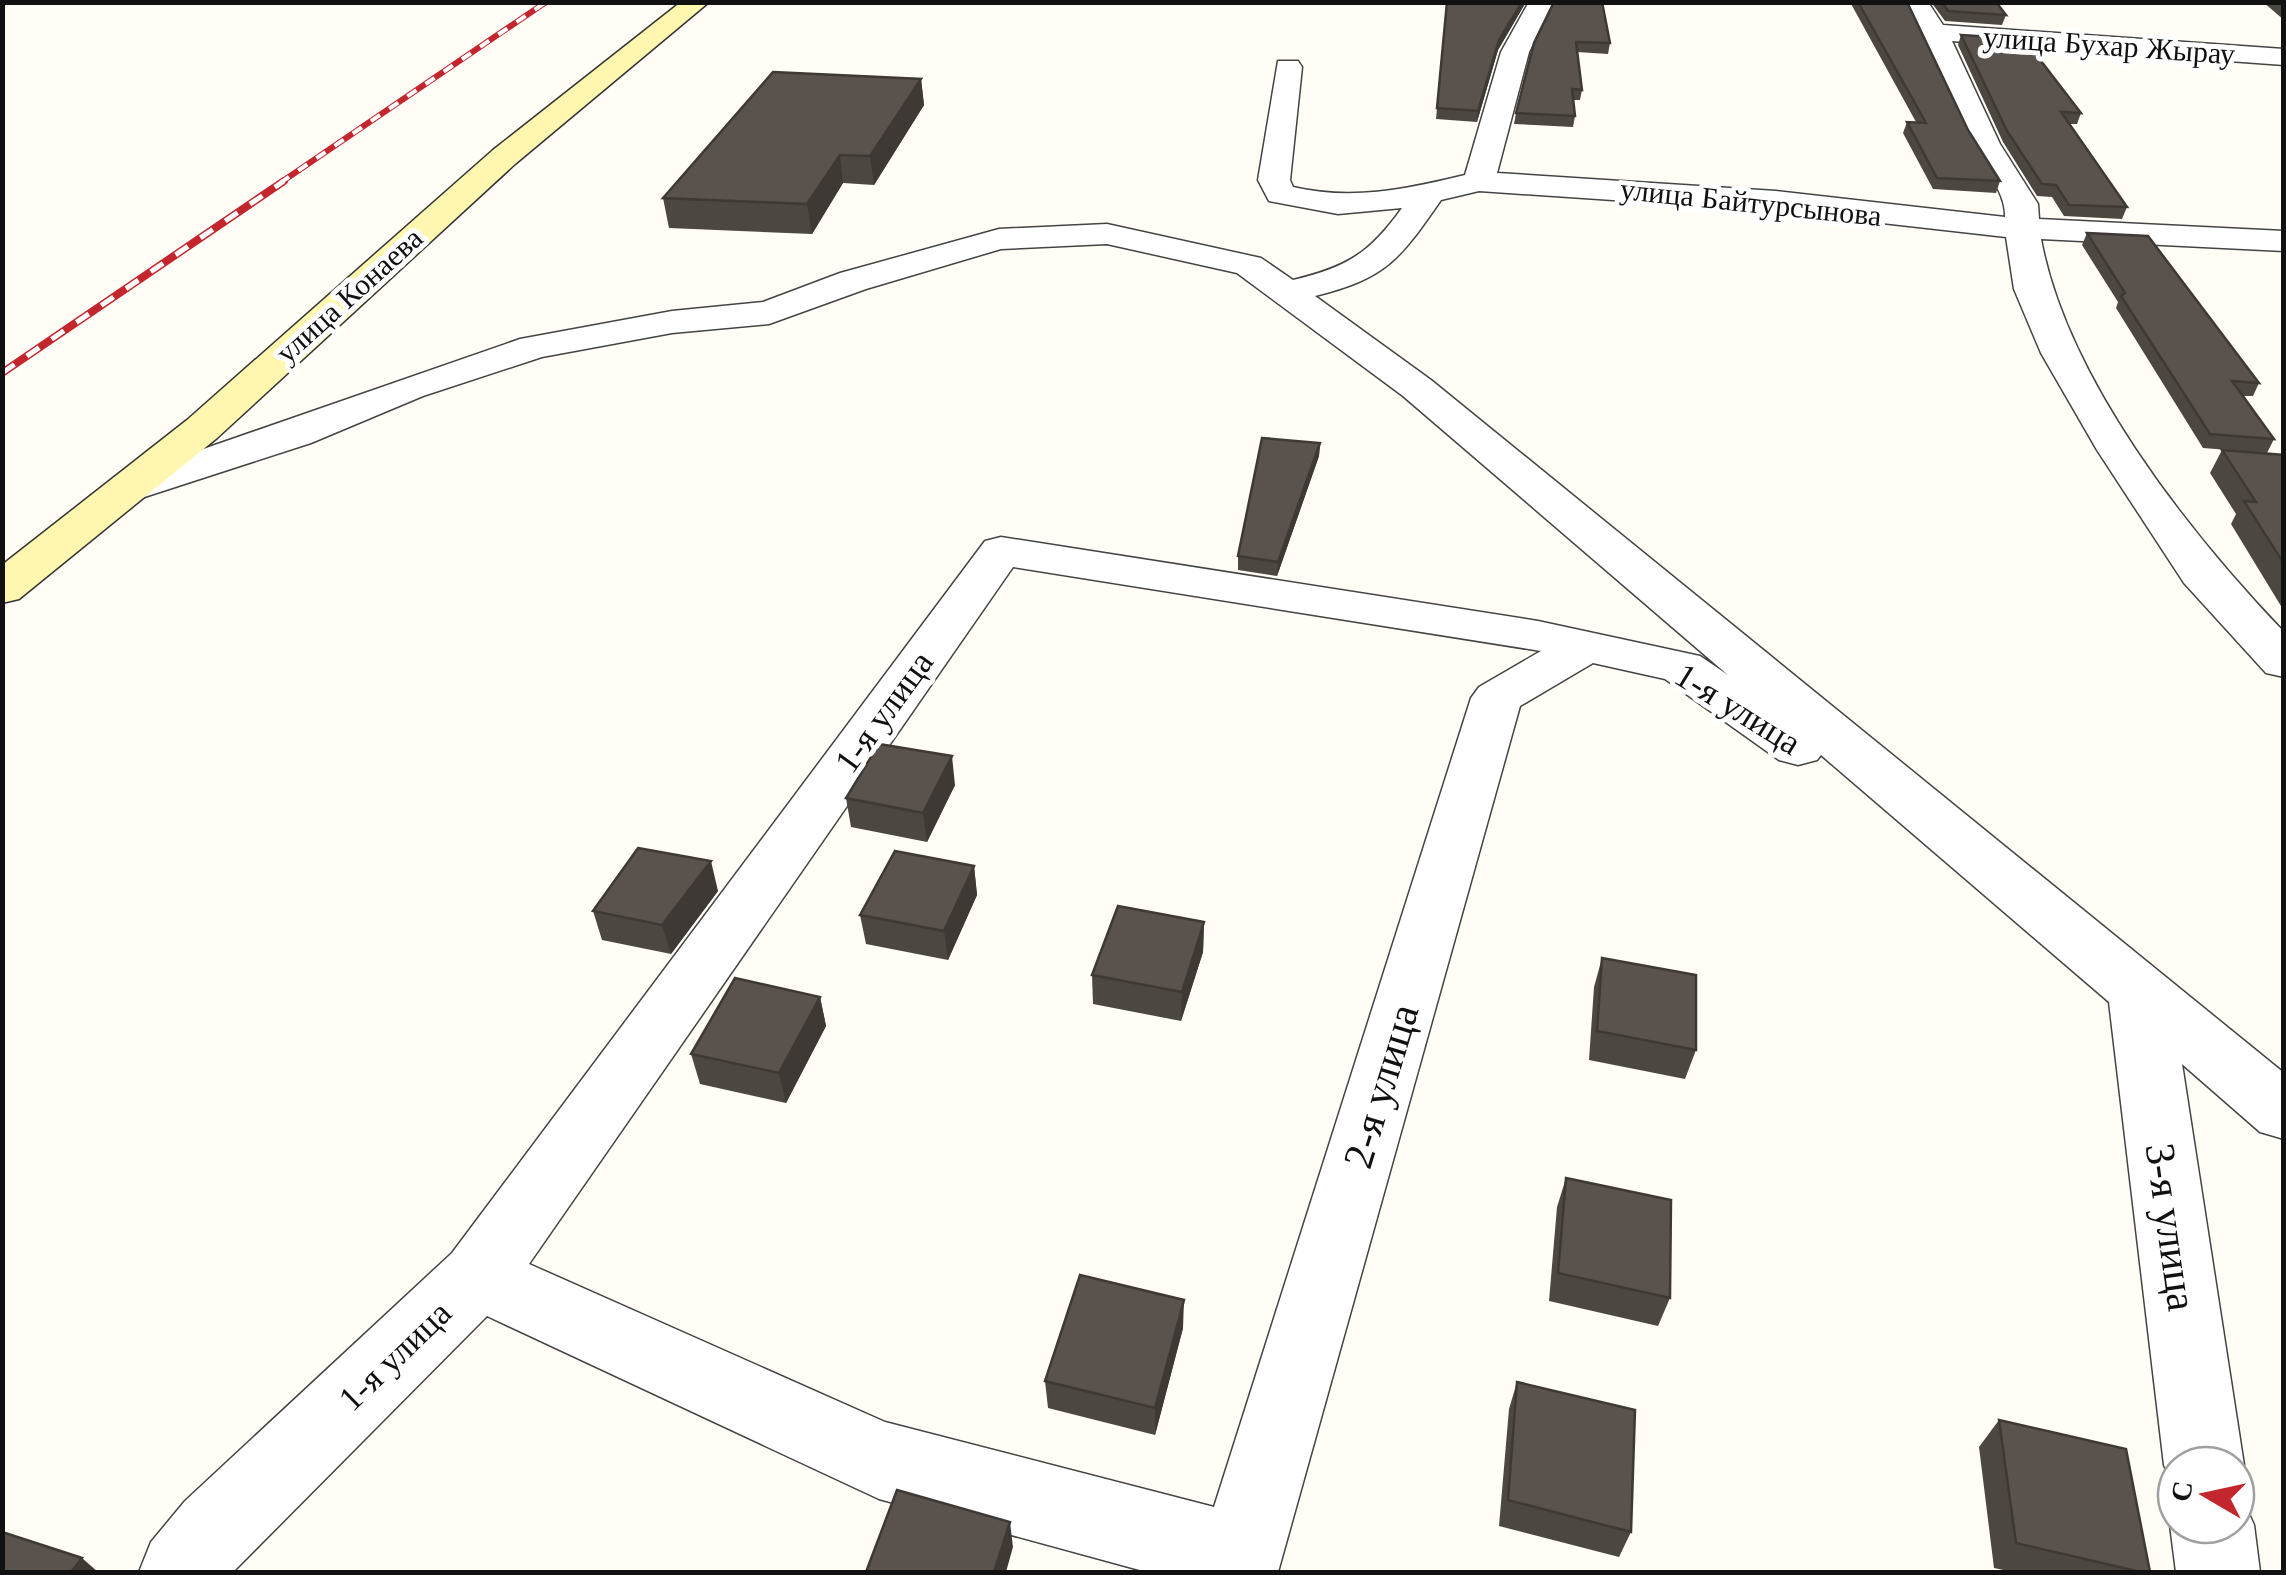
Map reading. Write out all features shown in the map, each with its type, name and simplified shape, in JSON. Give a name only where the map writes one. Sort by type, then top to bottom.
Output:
[{"type":"street","name":"улица Конаева","points":[[2,589],[202,429],[504,157],[698,2]]},
{"type":"street","points":[[1479,181],[1514,52],[1542,2]]},
{"type":"street","points":[[1914,2],[1935,32],[1984,144],[2022,204],[2032,289],[2060,353],[2118,450],[2201,573],[2284,662]]},
{"type":"street","name":"улица Бухар Жырау","points":[[1935,32],[2284,58]]},
{"type":"street","points":[[1288,67],[1274,180],[1280,194],[1329,206],[1346,220],[1400,236]]},
{"type":"street","name":"улица Байтурсынова","points":[[1329,206],[1374,206],[1479,181],[1776,200],[1946,223],[2022,228]]},
{"type":"street","points":[[1290,292],[1353,276],[1400,236],[1430,193]]},
{"type":"street","points":[[2022,228],[2284,241]]},
{"type":"street","points":[[129,489],[296,434],[409,388],[534,347],[672,322],[769,313],[853,282],[999,239],[1107,234],[1249,265],[1417,388],[2284,1112]]},
{"type":"street","name":"1-я улица","points":[[181,1572],[214,1530],[478,1276],[1001,551],[1586,646],[1682,667],[1808,755],[1877,771]]},
{"type":"street","name":"2-я улица","points":[[1238,1564],[1497,698],[1586,646]]},
{"type":"street","name":"3-я улица","points":[[2139,990],[2201,1445]]},
{"type":"street","points":[[478,1276],[879,1460],[1238,1564]]},
{"type":"street","points":[[2215,1545],[2218,1572]]},
{"type":"building","points":[[1447,2],[1522,2],[1499,40],[1478,111],[1437,108]]},
{"type":"building","points":[[1554,2],[1602,2],[1610,43],[1576,42],[1582,90],[1572,89],[1575,116],[1516,113],[1534,43]]},
{"type":"building","points":[[1858,2],[1907,2],[1968,130],[2000,181],[1937,178],[1907,122],[1926,123]]},
{"type":"building","points":[[1942,2],[1996,2],[2006,15],[1948,11]]},
{"type":"building","points":[[1961,35],[2024,39],[2081,113],[2061,112],[2127,207],[2069,205],[2056,185],[2042,184],[2007,131]]},
{"type":"building","points":[[773,72],[921,79],[870,156],[840,155],[807,204],[663,198]]},
{"type":"building","points":[[2087,233],[2148,236],[2259,383],[2232,381],[2274,439],[2210,434],[2121,296],[2125,293]]},
{"type":"building","points":[[1262,438],[1320,443],[1278,562],[1238,556]]},
{"type":"building","points":[[2222,450],[2284,455],[2284,564],[2244,501],[2256,502]]},
{"type":"building","points":[[879,744],[952,756],[923,813],[846,798]]},
{"type":"building","points":[[638,848],[711,861],[662,925],[593,911]]},
{"type":"building","points":[[895,851],[974,866],[944,931],[860,915]]},
{"type":"building","points":[[1118,906],[1204,922],[1182,992],[1092,975]]},
{"type":"building","points":[[1602,958],[1696,975],[1696,1050],[1597,1031]]},
{"type":"building","points":[[735,978],[820,997],[779,1073],[691,1054]]},
{"type":"building","points":[[1566,1178],[1671,1200],[1670,1298],[1558,1273]]},
{"type":"building","points":[[1080,1275],[1184,1300],[1155,1408],[1045,1381]]},
{"type":"building","points":[[1517,1382],[1635,1410],[1631,1532],[1508,1500]]},
{"type":"building","points":[[1999,1420],[2126,1449],[2150,1572],[2016,1543]]},
{"type":"building","points":[[897,1490],[1010,1522],[994,1572],[866,1572]]},
{"type":"building","points":[[2,1532],[82,1558],[71,1572],[2,1572]]},
{"type":"railway","points":[[280,183],[546,2]]},
{"type":"railway","points":[[2,373],[284,181]]}]
